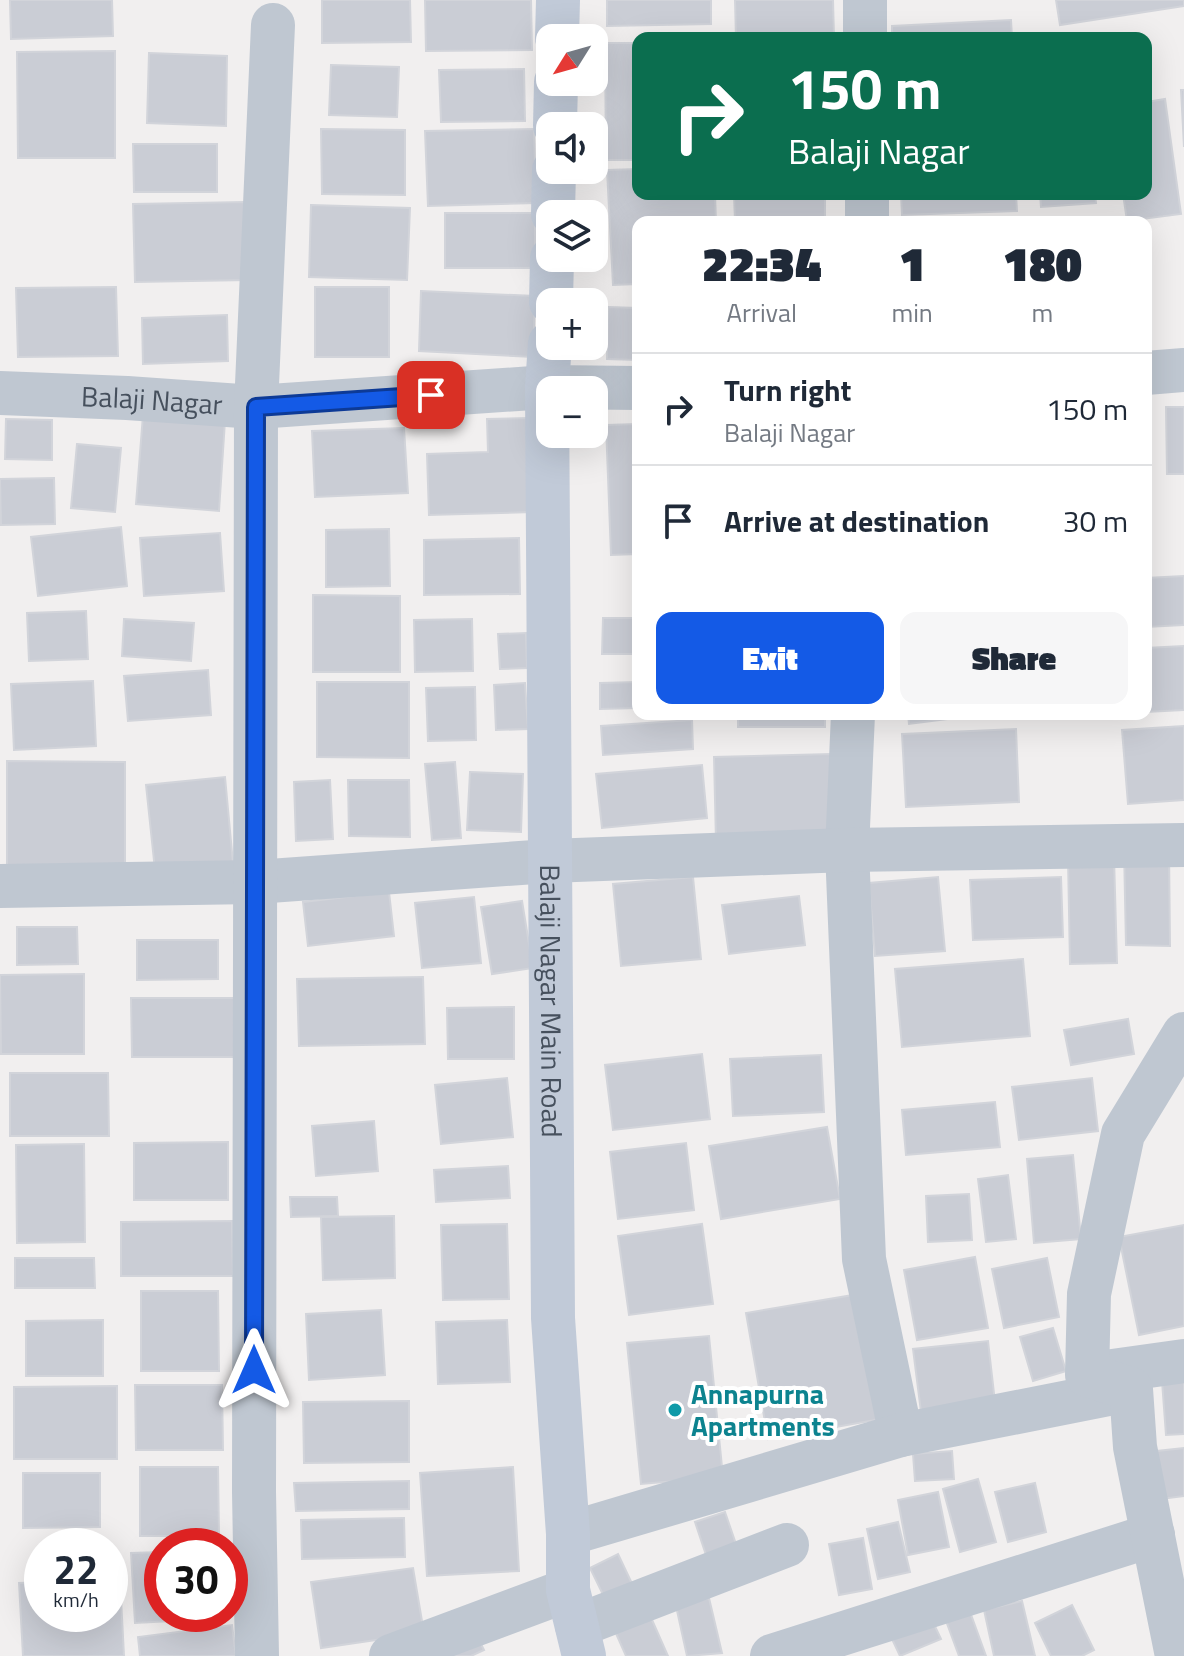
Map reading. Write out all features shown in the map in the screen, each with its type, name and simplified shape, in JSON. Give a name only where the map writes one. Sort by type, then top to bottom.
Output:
[{"type":"street","points":[[557,24],[558,0]]},
{"type":"street","points":[[865,0],[865,32]]},
{"type":"street","points":[[257,1656],[254,1492],[256,407],[273,25]]},
{"type":"street","points":[[1152,373],[1184,370]]},
{"type":"street","name":"Balaji Nagar","points":[[0,393],[256,407],[536,388]]},
{"type":"street","name":"Balaji Nagar","points":[[608,388],[632,388]]},
{"type":"street","name":"Balaji Nagar Main Road","points":[[547,448],[553,1318],[576,1624]]},
{"type":"street","points":[[853,720],[847,850],[864,1259],[901,1435]]},
{"type":"street","points":[[0,886],[255,882],[549,861],[847,850],[1184,845]]},
{"type":"street","points":[[1087,1375],[1089,1294],[1123,1134],[1184,1034]]},
{"type":"street","points":[[1087,1375],[1184,1361]]},
{"type":"street","points":[[1087,1375],[1131,1389]]},
{"type":"street","points":[[568,1534],[901,1435],[1131,1389]]},
{"type":"street","points":[[1131,1389],[1135,1447],[1173,1638]]},
{"type":"street","points":[[772,1656],[1153,1535]]},
{"type":"street","points":[[391,1656],[576,1624],[787,1545]]},
{"type":"building","points":[[10,0],[112,0],[113,36],[11,39]]},
{"type":"building","points":[[322,0],[410,0],[411,42],[322,43]]},
{"type":"building","points":[[425,0],[531,0],[532,50],[426,51]]},
{"type":"building","points":[[607,0],[711,0],[711,24],[607,24]]},
{"type":"building","points":[[735,0],[833,0],[834,32],[736,32]]},
{"type":"building","points":[[1056,0],[1184,0],[1184,6],[1060,25]]},
{"type":"building","points":[[1011,20],[1012,32],[892,32],[892,26]]},
{"type":"building","points":[[608,43],[632,43],[632,160],[608,160],[605,96],[608,96]]},
{"type":"building","points":[[115,51],[115,158],[18,158],[17,52]]},
{"type":"building","points":[[149,53],[227,56],[226,126],[147,123]]},
{"type":"building","points":[[331,65],[399,67],[397,117],[329,115]]},
{"type":"building","points":[[524,69],[525,121],[441,122],[439,70]]},
{"type":"building","points":[[1181,90],[1184,90],[1184,147]]},
{"type":"building","points":[[1165,99],[1181,214],[1152,218],[1126,216],[1124,200],[1152,200],[1152,101]]},
{"type":"building","points":[[321,129],[405,130],[405,195],[322,194]]},
{"type":"building","points":[[534,129],[536,203],[428,206],[425,131]]},
{"type":"building","points":[[133,144],[217,144],[217,192],[134,192]]},
{"type":"building","points":[[632,169],[632,200],[715,200],[716,216],[632,216],[632,284],[613,285],[608,170]]},
{"type":"building","points":[[734,200],[825,200],[825,216],[735,216]]},
{"type":"building","points":[[901,200],[1016,200],[1017,211],[902,215]]},
{"type":"building","points":[[1040,200],[1096,200],[1096,203],[1041,207]]},
{"type":"building","points":[[246,202],[248,280],[135,282],[133,204]]},
{"type":"building","points":[[311,205],[410,208],[407,280],[309,277]]},
{"type":"building","points":[[445,213],[535,213],[535,268],[445,268]]},
{"type":"building","points":[[116,287],[118,356],[18,357],[16,288]]},
{"type":"building","points":[[315,287],[389,287],[389,357],[315,357]]},
{"type":"building","points":[[421,291],[535,296],[533,357],[419,351]]},
{"type":"building","points":[[608,307],[632,308],[632,360],[608,359]]},
{"type":"building","points":[[227,315],[228,361],[143,364],[142,318]]},
{"type":"building","points":[[1166,407],[1184,407],[1184,474],[1167,474]]},
{"type":"building","points":[[143,415],[225,421],[219,511],[136,504]]},
{"type":"building","points":[[531,418],[533,512],[429,515],[427,454],[488,452],[487,419]]},
{"type":"building","points":[[6,419],[52,420],[52,460],[5,459]]},
{"type":"building","points":[[632,424],[632,554],[611,555],[608,425]]},
{"type":"building","points":[[404,428],[408,493],[315,497],[312,431]]},
{"type":"building","points":[[77,444],[121,448],[115,512],[71,508]]},
{"type":"building","points":[[54,478],[55,524],[1,525],[0,479]]},
{"type":"building","points":[[121,527],[127,586],[38,596],[31,537]]},
{"type":"building","points":[[389,529],[390,586],[326,587],[326,530]]},
{"type":"building","points":[[220,533],[224,591],[144,596],[140,538]]},
{"type":"building","points":[[519,538],[520,594],[424,595],[424,540]]},
{"type":"building","points":[[1184,576],[1184,625],[1152,627],[1152,578]]},
{"type":"building","points":[[313,595],[400,596],[400,672],[313,672]]},
{"type":"building","points":[[86,611],[88,659],[29,661],[27,613]]},
{"type":"building","points":[[603,618],[632,618],[632,654],[602,654]]},
{"type":"building","points":[[124,619],[194,623],[191,661],[122,656]]},
{"type":"building","points":[[472,619],[473,671],[415,672],[414,620]]},
{"type":"building","points":[[526,633],[527,668],[500,669],[498,634]]},
{"type":"building","points":[[1184,646],[1184,710],[1152,712],[1152,648]]},
{"type":"building","points":[[208,670],[211,715],[128,721],[124,676]]},
{"type":"building","points":[[93,681],[96,746],[14,750],[11,684]]},
{"type":"building","points":[[317,682],[409,682],[409,758],[317,757]]},
{"type":"building","points":[[632,682],[632,708],[600,709],[600,683]]},
{"type":"building","points":[[525,683],[528,729],[496,730],[494,685]]},
{"type":"building","points":[[475,687],[476,740],[428,741],[426,688]]},
{"type":"building","points":[[692,720],[693,749],[603,755],[601,726]]},
{"type":"building","points":[[738,720],[825,720],[825,727],[738,727]]},
{"type":"building","points":[[909,720],[940,720],[909,724]]},
{"type":"building","points":[[1184,726],[1184,800],[1128,804],[1122,730]]},
{"type":"building","points":[[1016,729],[1019,802],[906,807],[902,734]]},
{"type":"building","points":[[832,754],[834,839],[716,842],[714,757]]},
{"type":"building","points":[[7,761],[125,762],[125,867],[7,865]]},
{"type":"building","points":[[455,762],[461,838],[432,840],[425,764]]},
{"type":"building","points":[[702,765],[707,818],[602,828],[596,774]]},
{"type":"building","points":[[470,772],[523,774],[521,832],[467,830]]},
{"type":"building","points":[[225,777],[233,863],[155,870],[146,785]]},
{"type":"building","points":[[330,780],[333,839],[296,841],[294,782]]},
{"type":"building","points":[[348,780],[409,780],[410,837],[349,836]]},
{"type":"building","points":[[1124,849],[1169,849],[1170,946],[1126,945]]},
{"type":"building","points":[[1114,857],[1117,963],[1070,964],[1068,858]]},
{"type":"building","points":[[693,877],[701,959],[621,966],[613,884]]},
{"type":"building","points":[[938,877],[945,951],[875,956],[869,883]]},
{"type":"building","points":[[1061,877],[1063,937],[973,940],[970,880]]},
{"type":"building","points":[[389,892],[394,936],[308,946],[303,902]]},
{"type":"building","points":[[799,896],[805,945],[729,954],[722,905]]},
{"type":"building","points":[[474,897],[481,963],[422,968],[415,903]]},
{"type":"building","points":[[522,901],[533,968],[492,974],[481,907]]},
{"type":"building","points":[[17,927],[77,927],[78,964],[17,965]]},
{"type":"building","points":[[137,940],[218,940],[218,979],[137,980]]},
{"type":"building","points":[[1023,959],[1030,1036],[902,1047],[895,969]]},
{"type":"building","points":[[84,974],[84,1054],[1,1054],[0,975]]},
{"type":"building","points":[[423,977],[425,1044],[299,1046],[297,979]]},
{"type":"building","points":[[131,998],[234,998],[235,1057],[132,1057]]},
{"type":"building","points":[[514,1007],[514,1059],[448,1059],[447,1008]]},
{"type":"building","points":[[1128,1019],[1134,1054],[1071,1065],[1064,1030]]},
{"type":"building","points":[[702,1054],[710,1119],[613,1130],[605,1065]]},
{"type":"building","points":[[821,1055],[824,1112],[733,1116],[730,1059]]},
{"type":"building","points":[[10,1073],[108,1073],[109,1136],[10,1136]]},
{"type":"building","points":[[507,1078],[513,1137],[441,1144],[435,1085]]},
{"type":"building","points":[[1092,1078],[1098,1131],[1019,1140],[1012,1087]]},
{"type":"building","points":[[995,1102],[1000,1147],[906,1155],[902,1110]]},
{"type":"building","points":[[374,1121],[378,1171],[316,1176],[312,1126]]},
{"type":"building","points":[[827,1127],[840,1199],[721,1219],[709,1146]]},
{"type":"building","points":[[228,1142],[228,1200],[134,1200],[134,1143]]},
{"type":"building","points":[[686,1143],[694,1210],[618,1219],[610,1152]]},
{"type":"building","points":[[84,1144],[85,1242],[17,1243],[16,1145]]},
{"type":"building","points":[[1073,1155],[1081,1239],[1034,1243],[1027,1159]]},
{"type":"building","points":[[508,1166],[510,1198],[436,1202],[434,1170]]},
{"type":"building","points":[[1008,1175],[1016,1239],[986,1242],[978,1179]]},
{"type":"building","points":[[969,1194],[972,1240],[928,1242],[926,1196]]},
{"type":"building","points":[[290,1197],[337,1197],[338,1216],[291,1217]]},
{"type":"building","points":[[394,1216],[395,1278],[323,1280],[321,1217]]},
{"type":"building","points":[[232,1221],[233,1276],[121,1276],[121,1222]]},
{"type":"building","points":[[507,1224],[509,1299],[443,1300],[441,1225]]},
{"type":"building","points":[[702,1224],[713,1304],[629,1315],[618,1236]]},
{"type":"building","points":[[1184,1225],[1184,1326],[1139,1335],[1119,1237]]},
{"type":"building","points":[[975,1257],[988,1328],[917,1340],[904,1270]]},
{"type":"building","points":[[15,1258],[94,1258],[95,1288],[15,1288]]},
{"type":"building","points":[[1047,1258],[1059,1317],[1004,1328],[992,1269]]},
{"type":"building","points":[[141,1291],[218,1291],[219,1371],[141,1371]]},
{"type":"building","points":[[859,1294],[881,1419],[768,1439],[746,1313]]},
{"type":"building","points":[[381,1310],[385,1375],[309,1380],[306,1314]]},
{"type":"building","points":[[103,1320],[103,1376],[26,1376],[26,1321]]},
{"type":"building","points":[[507,1320],[510,1382],[438,1384],[436,1322]]},
{"type":"building","points":[[1053,1328],[1066,1371],[1033,1381],[1020,1337]]},
{"type":"building","name":"Annapurna Apartments","points":[[709,1336],[723,1477],[641,1484],[627,1343]]},
{"type":"building","points":[[988,1341],[996,1411],[922,1420],[913,1349]]},
{"type":"building","points":[[1184,1379],[1184,1434],[1166,1435],[1162,1381]]},
{"type":"building","points":[[135,1385],[222,1385],[223,1450],[136,1450]]},
{"type":"building","points":[[117,1386],[117,1459],[14,1459],[14,1387]]},
{"type":"building","points":[[409,1401],[409,1462],[304,1463],[303,1402]]},
{"type":"building","points":[[1184,1448],[1184,1496],[1154,1500],[1148,1452]]},
{"type":"building","points":[[952,1451],[954,1479],[915,1481],[913,1454]]},
{"type":"building","points":[[140,1467],[218,1467],[219,1528],[144,1528],[144,1536],[140,1536]]},
{"type":"building","points":[[513,1467],[519,1571],[427,1576],[420,1473]]},
{"type":"building","points":[[23,1473],[100,1473],[100,1527],[23,1528]]},
{"type":"building","points":[[978,1479],[996,1542],[960,1552],[943,1489]]},
{"type":"building","points":[[409,1481],[409,1509],[296,1511],[294,1483]]},
{"type":"building","points":[[1035,1483],[1046,1532],[1008,1542],[995,1492]]},
{"type":"building","points":[[938,1492],[949,1547],[908,1555],[898,1500]]},
{"type":"building","points":[[725,1512],[738,1550],[708,1561],[695,1522]]},
{"type":"building","points":[[404,1518],[405,1557],[302,1559],[301,1520]]},
{"type":"building","points":[[898,1522],[910,1572],[878,1579],[867,1529]]},
{"type":"building","points":[[863,1538],[872,1589],[839,1595],[829,1544]]},
{"type":"building","points":[[131,1553],[144,1553],[144,1623],[135,1623]]},
{"type":"building","points":[[618,1554],[636,1592],[608,1605],[590,1568]]},
{"type":"building","points":[[413,1568],[424,1633],[321,1648],[311,1582]]},
{"type":"building","points":[[19,1583],[24,1583],[24,1632],[123,1632],[124,1656],[23,1656]]},
{"type":"building","points":[[709,1598],[722,1653],[687,1656],[676,1606]]},
{"type":"building","points":[[1022,1601],[1035,1656],[994,1656],[984,1610]]},
{"type":"building","points":[[645,1604],[668,1656],[626,1656],[610,1620]]},
{"type":"building","points":[[1072,1605],[1094,1650],[1082,1656],[1051,1656],[1035,1623]]},
{"type":"building","points":[[969,1609],[986,1656],[959,1656],[945,1618]]},
{"type":"building","points":[[932,1620],[941,1639],[900,1656],[892,1639]]},
{"type":"building","points":[[177,1632],[233,1632],[236,1656],[140,1656],[138,1637]]},
{"type":"building","points":[[475,1632],[484,1650],[471,1656],[442,1656]]},
{"type":"place","name":"Annapurna Apartments","points":[[675,1410]]},
{"type":"route","points":[[254,1370],[256,407],[431,395]]}]
